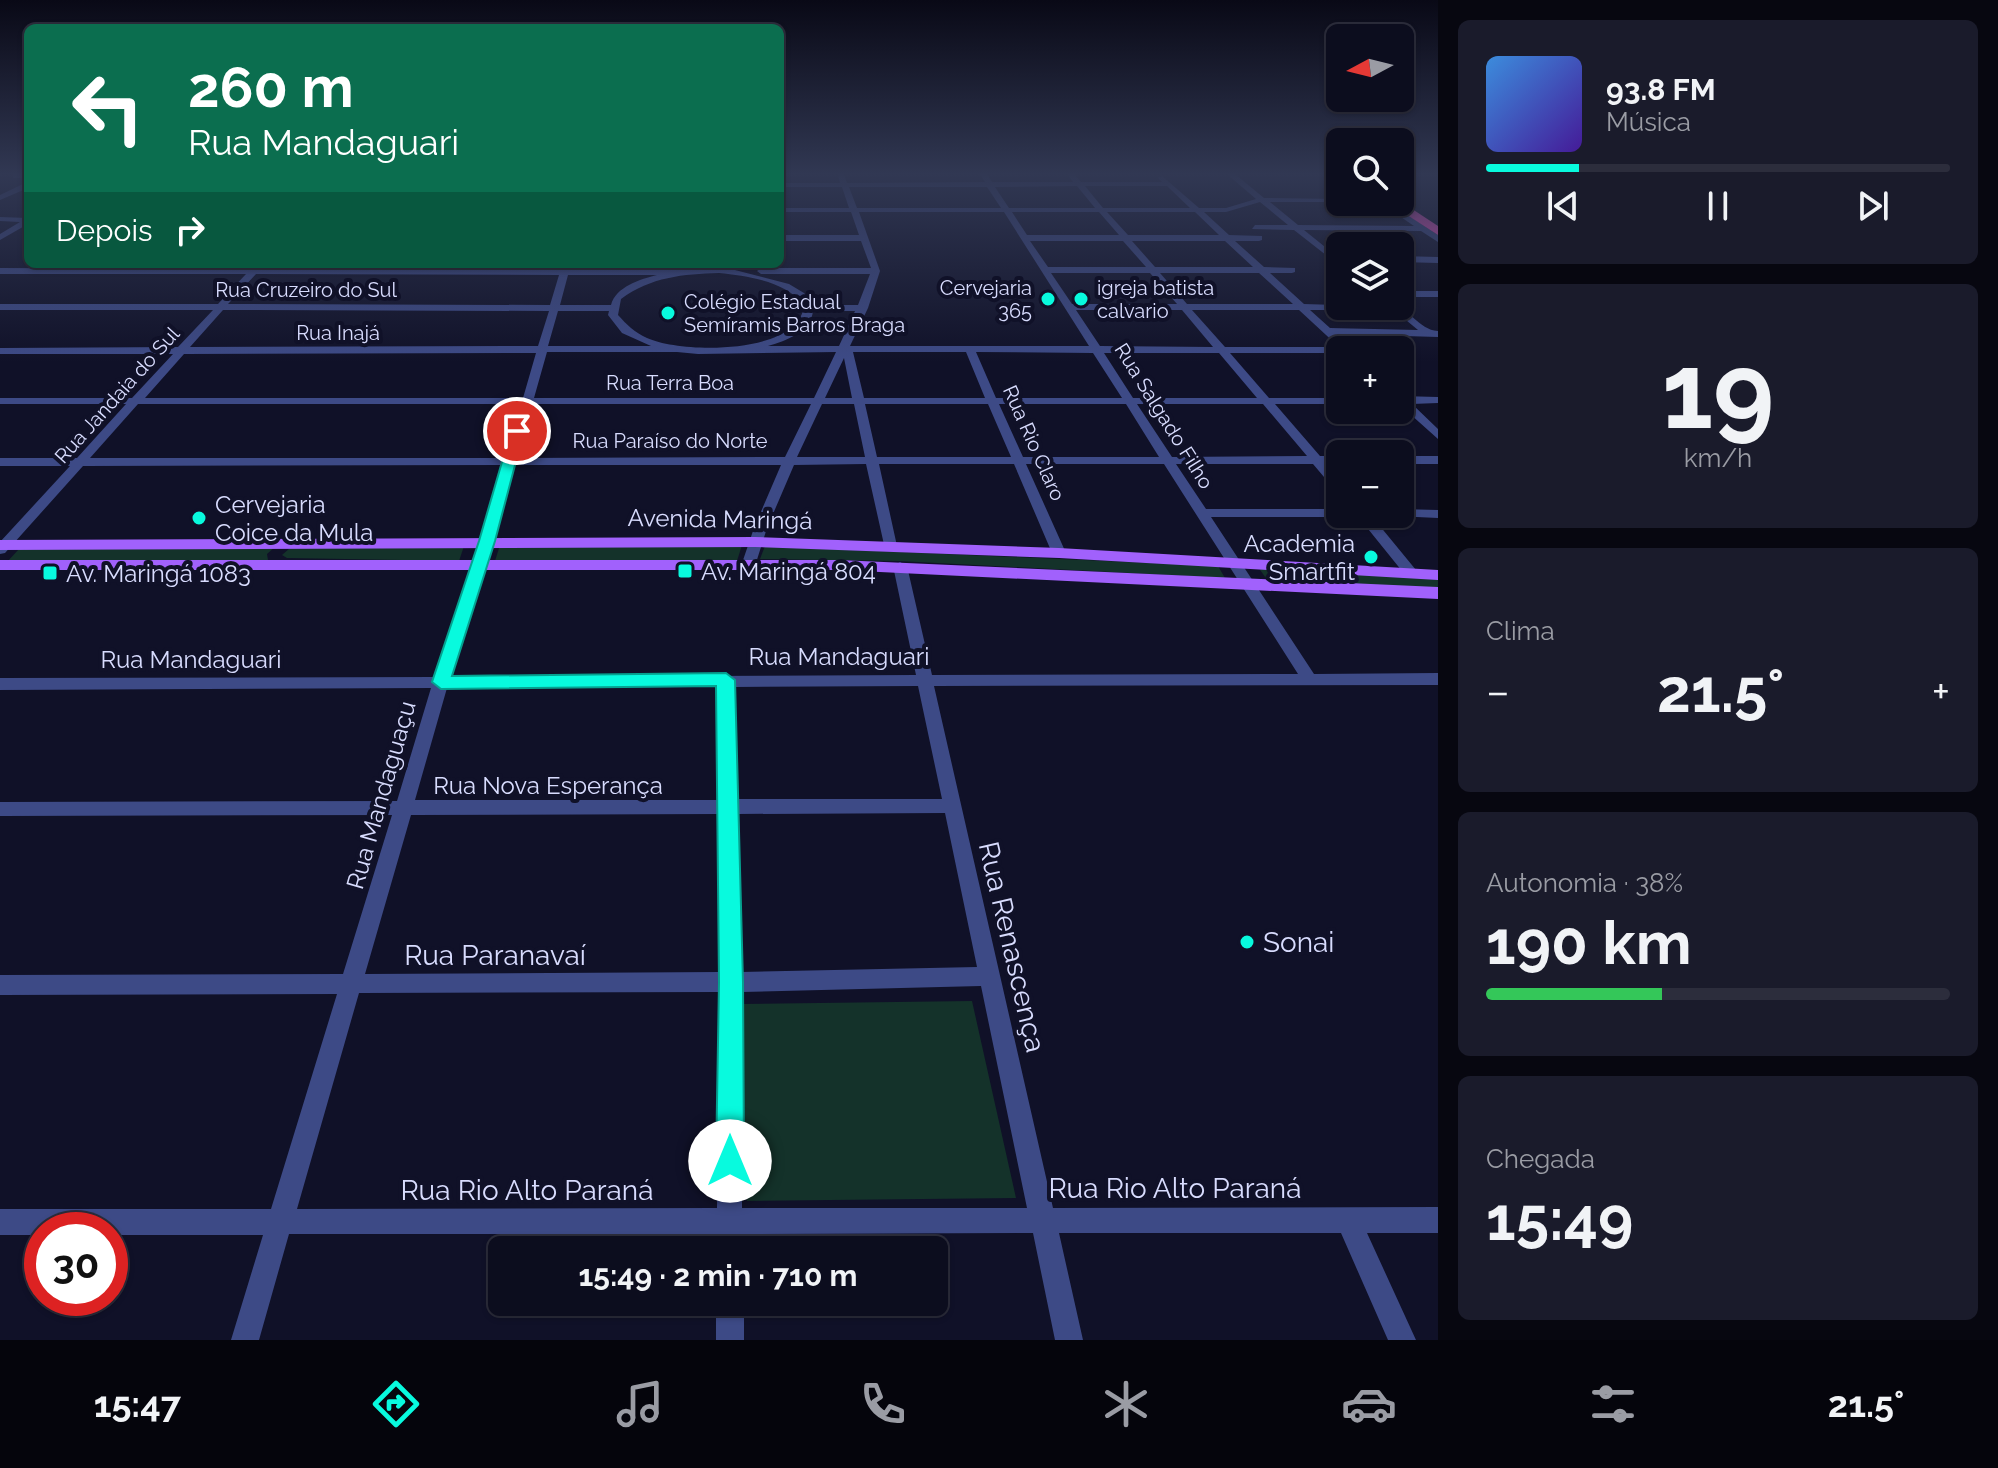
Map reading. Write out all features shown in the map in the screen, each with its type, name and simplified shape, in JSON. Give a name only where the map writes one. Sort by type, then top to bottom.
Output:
[{"type":"main road","points":[[664,565],[679,562],[685,554],[681,545],[667,541]]},
{"type":"main road","name":"Avenida Maringá","points":[[2,547],[293,542],[755,542],[1059,553],[1411,573],[1437,589]]},
{"type":"main road","points":[[281,564],[278,554],[293,542]]},
{"type":"main road","name":"Avenida Maringá","points":[[0,565],[900,566],[1437,589]]},
{"type":"street","points":[[1307,237],[1326,251]]},
{"type":"street","points":[[748,566],[789,461],[844,351],[876,271],[862,238],[784,238]]},
{"type":"street","points":[[1024,238],[1259,238]]},
{"type":"street","name":"Rua Salgado Filho","points":[[1024,238],[1309,679]]},
{"type":"street","points":[[1126,238],[1326,471]]},
{"type":"street","points":[[1226,238],[1333,336]]},
{"type":"street","points":[[1414,259],[1438,260]]},
{"type":"street","points":[[0,271],[193,268]]},
{"type":"street","name":"Rua Jandaia do Sul","points":[[2,547],[256,268]]},
{"type":"street","name":"Rua Mandaguaçu","points":[[245,1340],[441,682],[487,541],[566,268]]},
{"type":"street","points":[[589,268],[681,272],[876,271]]},
{"type":"street","points":[[1045,270],[1292,270]]},
{"type":"street","points":[[676,349],[632,335],[616,322],[613,308],[627,289],[681,272]]},
{"type":"street","points":[[738,272],[759,275],[793,289],[808,308],[802,325],[792,332],[742,349]]},
{"type":"street","points":[[1414,294],[1438,294]]},
{"type":"street","name":"Rua Cruzeiro do Sul","points":[[0,307],[613,308]]},
{"type":"street","points":[[1070,307],[1326,307]]},
{"type":"street","points":[[808,308],[863,308]]},
{"type":"street","points":[[1413,320],[1435,336]]},
{"type":"street","points":[[1327,331],[1435,336]]},
{"type":"street","points":[[742,349],[1326,350]]},
{"type":"street","name":"Rua Inajá","points":[[0,351],[742,349]]},
{"type":"street","name":"Rua Rio Claro","points":[[970,350],[1021,460],[1059,553]]},
{"type":"street","points":[[844,351],[890,546]]},
{"type":"street","points":[[1414,400],[1438,400]]},
{"type":"street","name":"Rua Terra Boa","points":[[0,401],[1326,401]]},
{"type":"street","points":[[1414,412],[1438,435]]},
{"type":"street","name":"Rua Paraíso do Norte","points":[[0,462],[1326,460]]},
{"type":"street","points":[[1414,460],[1438,460]]},
{"type":"street","points":[[1202,513],[1326,513]]},
{"type":"street","points":[[1414,513],[1438,514]]},
{"type":"street","points":[[1374,528],[1411,573]]},
{"type":"street","name":"Rua Renascença","points":[[900,566],[1069,1340]]},
{"type":"street","name":"Rua Mandaguari","points":[[0,684],[1438,679]]},
{"type":"street","points":[[726,680],[731,982],[729,1236]]},
{"type":"street","name":"Rua Nova Esperança","points":[[0,809],[952,806]]},
{"type":"street","name":"Rua Paranavaí","points":[[0,985],[731,982],[991,976]]},
{"type":"street","points":[[1348,1220],[1402,1340]]},
{"type":"street","name":"Rua Rio Alto Paraná","points":[[0,1222],[1438,1220]]},
{"type":"street","points":[[730,1316],[730,1340]]},
{"type":"green space","points":[[500,545],[742,545],[737,561],[495,561]]},
{"type":"green space","points":[[276,546],[267,554],[268,560],[7,562],[19,549]]},
{"type":"green space","points":[[464,546],[459,561],[287,558],[282,555],[290,548]]},
{"type":"green space","points":[[765,546],[1218,566],[1225,578],[899,561],[760,559]]},
{"type":"green space","points":[[1258,567],[1438,578],[1438,590],[1268,581]]},
{"type":"green space","points":[[972,1001],[1016,1198],[747,1201],[741,1004]]},
{"type":"place","name":"Cervejaria 365","points":[[1048,299]]},
{"type":"place","name":"igreja batista calvario","points":[[1081,299]]},
{"type":"place","name":"Colégio Estadual Semíramis Barros Braga","points":[[668,313]]},
{"type":"place","name":"Cervejaria Coice da Mula","points":[[199,518]]},
{"type":"place","name":"Academia Smartfit","points":[[1371,557]]},
{"type":"place","name":"Av. Maringá 804","points":[[685,571]]},
{"type":"place","name":"Av. Maringá 1083","points":[[50,573]]},
{"type":"place","name":"Sonai","points":[[1247,942]]},
{"type":"route","points":[[517,431],[487,541],[441,682],[726,680],[731,982],[730,1161]]}]
